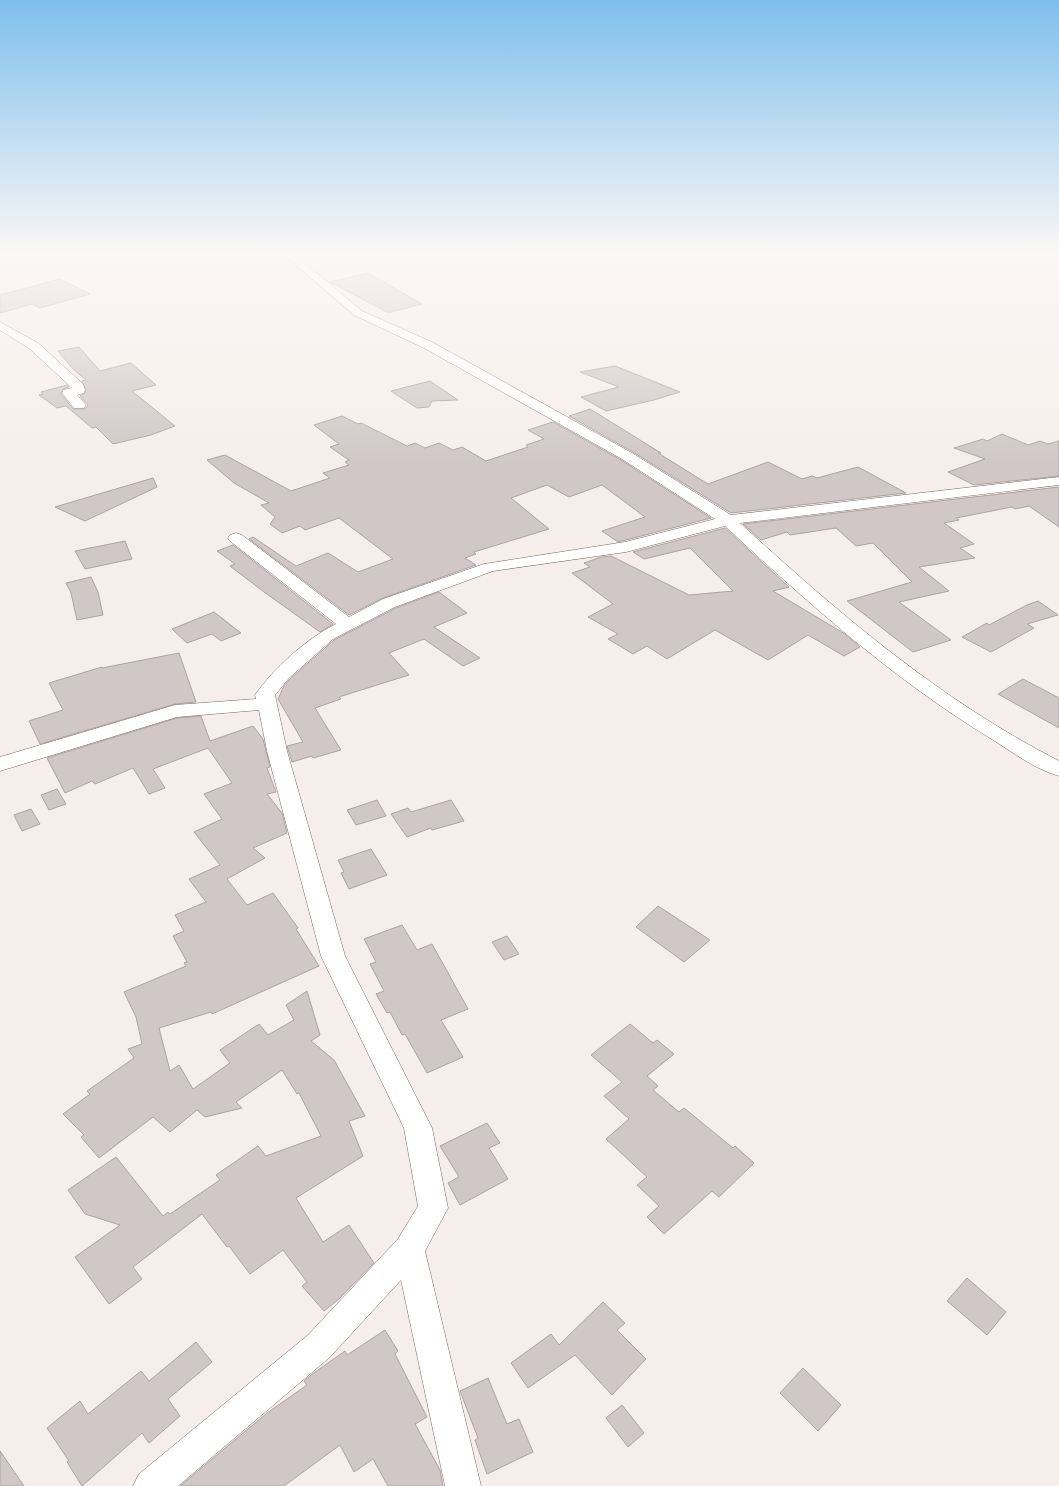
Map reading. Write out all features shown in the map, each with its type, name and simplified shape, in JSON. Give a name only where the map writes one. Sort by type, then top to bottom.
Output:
[{"type":"street","points":[[378,322],[428,345],[621,452],[728,520],[795,582],[894,665],[956,709],[1032,755],[1059,769]]},
{"type":"street","points":[[0,325],[34,346],[79,387],[79,390],[68,393],[78,405]]},
{"type":"street","points":[[151,1486],[318,1346],[409,1249],[433,1208],[418,1128],[333,956],[277,751],[265,695],[282,674],[327,635],[347,624],[389,603],[490,567],[626,546],[728,520],[1059,481]]},
{"type":"street","points":[[236,538],[347,624]]},
{"type":"street","points":[[0,764],[175,712],[267,704]]},
{"type":"street","points":[[409,1249],[464,1486]]},
{"type":"building","points":[[79,347],[100,371],[131,363],[156,385],[132,391],[175,426],[151,435],[113,444],[96,427],[92,428],[66,406],[57,408],[39,395],[43,394],[41,392],[67,385],[69,387],[63,389],[61,394],[73,409],[85,409],[88,405],[80,396],[85,393],[86,390],[82,381],[86,380],[74,370],[58,351]]},
{"type":"building","points":[[615,366],[680,392],[654,400],[606,411],[581,397],[619,387],[580,372]]},
{"type":"building","points":[[430,381],[458,400],[432,401],[429,407],[417,408],[391,391]]},
{"type":"building","points":[[590,409],[708,484],[768,462],[802,479],[812,476],[817,478],[858,467],[906,493],[731,513],[633,452],[569,416]]},
{"type":"building","points":[[342,416],[358,424],[361,423],[407,446],[415,443],[425,448],[439,443],[453,450],[462,447],[486,461],[528,447],[526,445],[544,439],[528,430],[553,422],[621,460],[711,518],[618,542],[602,531],[645,517],[602,485],[569,497],[547,485],[511,498],[549,529],[474,552],[476,554],[465,558],[476,565],[383,598],[349,615],[249,539],[253,537],[296,566],[328,553],[358,572],[393,559],[339,518],[305,530],[300,526],[282,533],[270,524],[275,517],[261,505],[269,503],[234,483],[207,460],[225,455],[291,491],[330,478],[323,473],[349,465],[345,462],[349,460],[330,447],[339,444],[314,425]]},
{"type":"building","points":[[1002,434],[1028,445],[1040,441],[1048,444],[1059,441],[1059,476],[974,485],[948,472],[985,459],[954,448],[983,439],[987,441]]},
{"type":"building","points":[[153,478],[157,487],[85,521],[55,507]]},
{"type":"building","points":[[1059,487],[1059,527],[1029,506],[1015,509],[1012,507],[956,518],[959,520],[944,523],[974,544],[960,548],[975,558],[919,567],[949,591],[899,602],[951,640],[913,652],[847,601],[912,582],[873,543],[856,546],[836,528],[790,535],[787,532],[761,540],[743,524]]},
{"type":"building","points":[[725,528],[789,587],[773,591],[845,634],[860,647],[844,656],[808,635],[768,660],[715,630],[667,659],[647,646],[633,654],[608,639],[618,634],[588,617],[613,604],[572,573],[590,567],[584,563],[601,557],[611,556],[689,595],[733,591],[690,548],[644,559],[633,552]]},
{"type":"building","points":[[125,541],[132,559],[85,569],[75,551]]},
{"type":"building","points":[[233,545],[333,624],[320,632],[230,566],[235,564],[217,551]]},
{"type":"building","points":[[91,577],[98,592],[103,615],[77,620],[71,593],[66,583]]},
{"type":"building","points":[[439,592],[467,613],[434,627],[480,658],[463,666],[424,639],[389,653],[409,675],[339,697],[341,699],[315,708],[341,750],[292,762],[287,746],[303,742],[278,699],[284,686],[290,679],[334,640],[396,608]]},
{"type":"building","points":[[1038,601],[1058,615],[1027,624],[1034,628],[991,652],[962,637],[987,623],[989,625],[1027,605]]},
{"type":"building","points":[[214,612],[241,633],[221,641],[212,634],[187,643],[172,629]]},
{"type":"building","points":[[179,653],[196,702],[175,704],[40,744],[29,721],[63,710],[49,683],[102,667]]},
{"type":"building","points":[[1023,679],[1059,698],[1059,728],[998,694]]},
{"type":"building","points":[[201,716],[210,741],[253,726],[263,739],[270,767],[267,768],[276,792],[267,794],[282,813],[287,833],[253,848],[265,858],[227,879],[247,905],[273,893],[298,928],[296,929],[319,966],[212,1014],[211,1012],[159,1028],[170,1071],[179,1065],[193,1089],[230,1063],[220,1050],[259,1024],[268,1035],[294,1020],[286,1005],[307,991],[320,1035],[311,1041],[334,1060],[365,1116],[349,1121],[363,1156],[296,1198],[323,1242],[349,1225],[374,1263],[339,1299],[324,1311],[302,1286],[307,1282],[283,1250],[250,1274],[202,1214],[133,1267],[142,1279],[109,1304],[75,1257],[120,1225],[85,1214],[68,1190],[116,1157],[163,1216],[168,1212],[170,1214],[220,1180],[216,1175],[258,1146],[266,1156],[321,1136],[299,1093],[297,1094],[282,1070],[236,1102],[242,1108],[205,1117],[197,1110],[170,1132],[153,1117],[99,1158],[81,1137],[84,1135],[63,1114],[90,1094],[87,1091],[134,1058],[128,1049],[142,1044],[136,1017],[124,992],[186,966],[184,963],[187,962],[173,936],[184,931],[175,915],[206,902],[189,879],[220,865],[194,832],[222,819],[204,794],[232,783],[208,748],[153,769],[165,788],[149,794],[133,768],[95,784],[92,781],[65,793],[47,758],[177,718]]},
{"type":"building","points":[[57,789],[66,804],[49,810],[41,795]]},
{"type":"building","points":[[377,800],[386,816],[356,825],[347,810]]},
{"type":"building","points":[[451,800],[464,821],[432,830],[431,828],[407,837],[391,814],[408,808],[411,812]]},
{"type":"building","points":[[31,809],[40,824],[22,831],[14,815]]},
{"type":"building","points":[[371,849],[387,875],[349,889],[341,873],[344,872],[338,860]]},
{"type":"building","points":[[658,906],[710,940],[684,962],[636,927]]},
{"type":"building","points":[[402,925],[417,950],[432,944],[468,1009],[441,1020],[463,1057],[427,1073],[405,1034],[402,1035],[390,1012],[387,1013],[376,994],[384,991],[370,964],[376,962],[364,939]]},
{"type":"building","points":[[507,936],[519,954],[504,960],[492,942]]},
{"type":"building","points":[[630,1024],[653,1043],[657,1040],[674,1054],[647,1076],[658,1086],[653,1090],[679,1112],[684,1108],[733,1148],[735,1146],[754,1163],[719,1197],[712,1191],[664,1234],[647,1217],[659,1206],[637,1185],[647,1177],[606,1139],[629,1119],[604,1096],[622,1082],[591,1055]]},
{"type":"building","points":[[487,1123],[500,1143],[489,1148],[508,1179],[460,1205],[448,1183],[459,1177],[440,1146]]},
{"type":"building","points":[[967,1278],[1006,1312],[987,1335],[947,1301]]},
{"type":"building","points":[[603,1302],[625,1323],[617,1330],[646,1359],[612,1395],[575,1355],[528,1388],[511,1363],[551,1334],[559,1345]]},
{"type":"building","points":[[385,1330],[398,1351],[395,1354],[427,1417],[415,1424],[440,1470],[443,1486],[388,1486],[373,1459],[354,1472],[340,1445],[284,1486],[180,1486],[267,1413],[307,1385],[304,1381],[311,1375],[345,1351],[347,1355]]},
{"type":"building","points":[[196,1342],[212,1362],[168,1399],[180,1416],[149,1443],[142,1433],[82,1486],[67,1462],[69,1461],[47,1428],[80,1401],[88,1414],[141,1371],[149,1381]]},
{"type":"building","points":[[803,1368],[841,1405],[818,1431],[780,1393]]},
{"type":"building","points":[[488,1378],[507,1424],[519,1419],[533,1452],[487,1474],[475,1440],[478,1438],[460,1391]]},
{"type":"building","points":[[622,1405],[644,1433],[628,1447],[606,1418]]},
{"type":"building","points":[[0,1451],[24,1486],[0,1486]]}]
